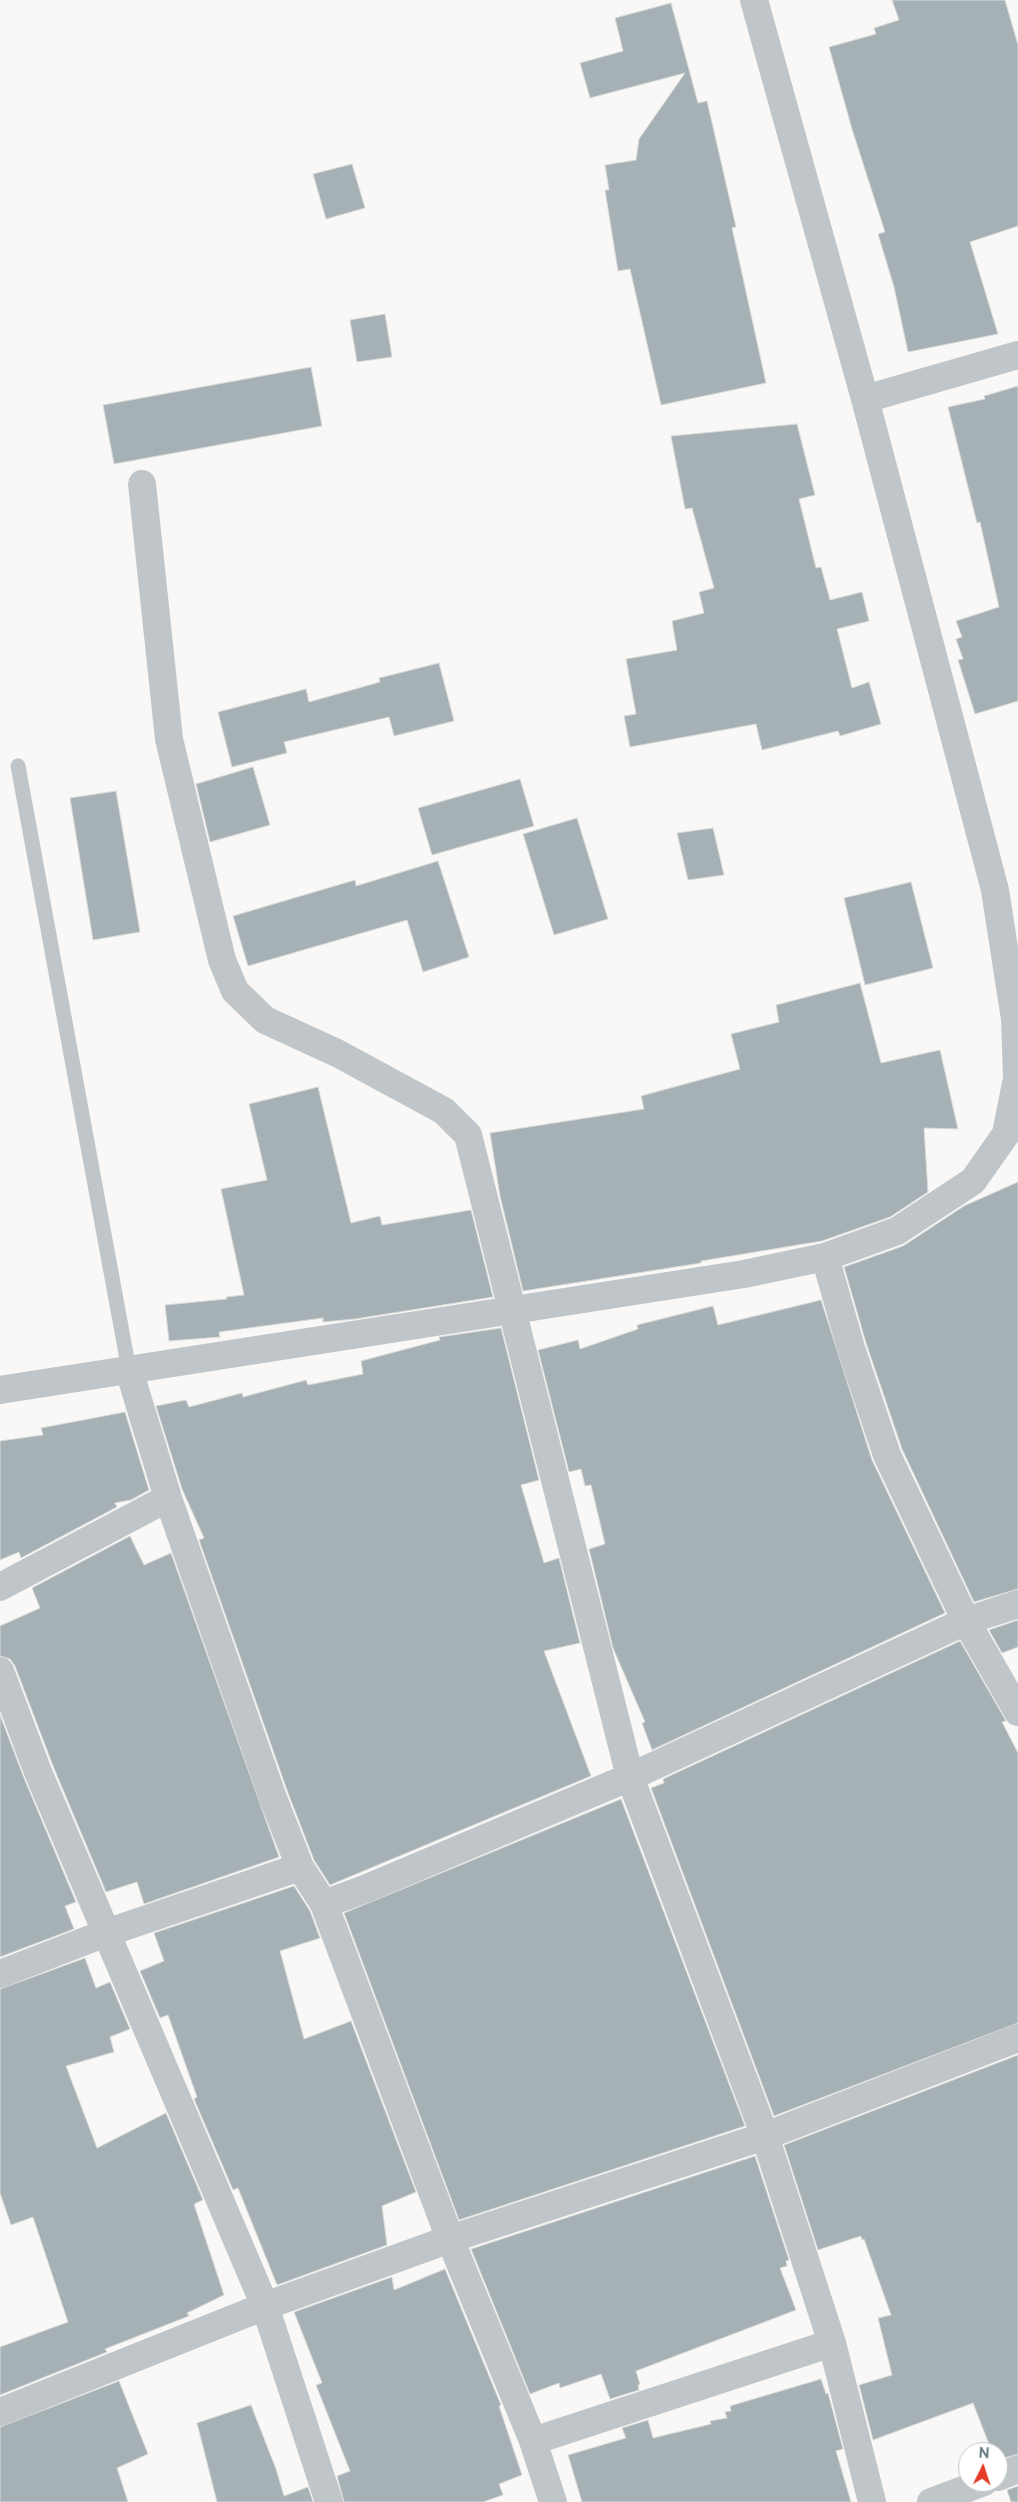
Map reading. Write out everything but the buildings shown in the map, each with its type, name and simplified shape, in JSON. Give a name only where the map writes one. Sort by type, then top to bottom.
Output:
[{"type":"street","points":[[0,1390],[744,1274],[825,1257],[897,1231],[973,1181],[1012,1133],[1017,1078],[1015,1020],[995,890],[865,399],[754,0]]},
{"type":"street","points":[[865,399],[1018,355]]},
{"type":"street","points":[[142,484],[169,739],[218,942],[235,991],[265,1020],[337,1053],[444,1111],[468,1135],[630,1778],[764,2136],[832,2343],[872,2502]]},
{"type":"street","points":[[825,1257],[851,1348],[887,1455],[966,1621],[1018,1712]]},
{"type":"street","points":[[130,1370],[168,1498],[273,1798],[300,1867],[324,1904],[450,2239],[532,2441],[553,2502]]},
{"type":"street","points":[[0,1587],[168,1498]]},
{"type":"street","points":[[324,1904],[365,1890],[630,1778],[966,1621],[1018,1604]]},
{"type":"street","points":[[0,1671],[38,1772],[264,2306],[329,2502]]},
{"type":"street","points":[[0,1974],[106,1933],[300,1867]]},
{"type":"street","points":[[0,2412],[264,2306],[450,2239],[764,2136],[1018,2038]]},
{"type":"street","points":[[532,2441],[832,2343]]},
{"type":"street","points":[[931,2502],[958,2492]]},
{"type":"lane","points":[[18,766],[130,1370]]}]
